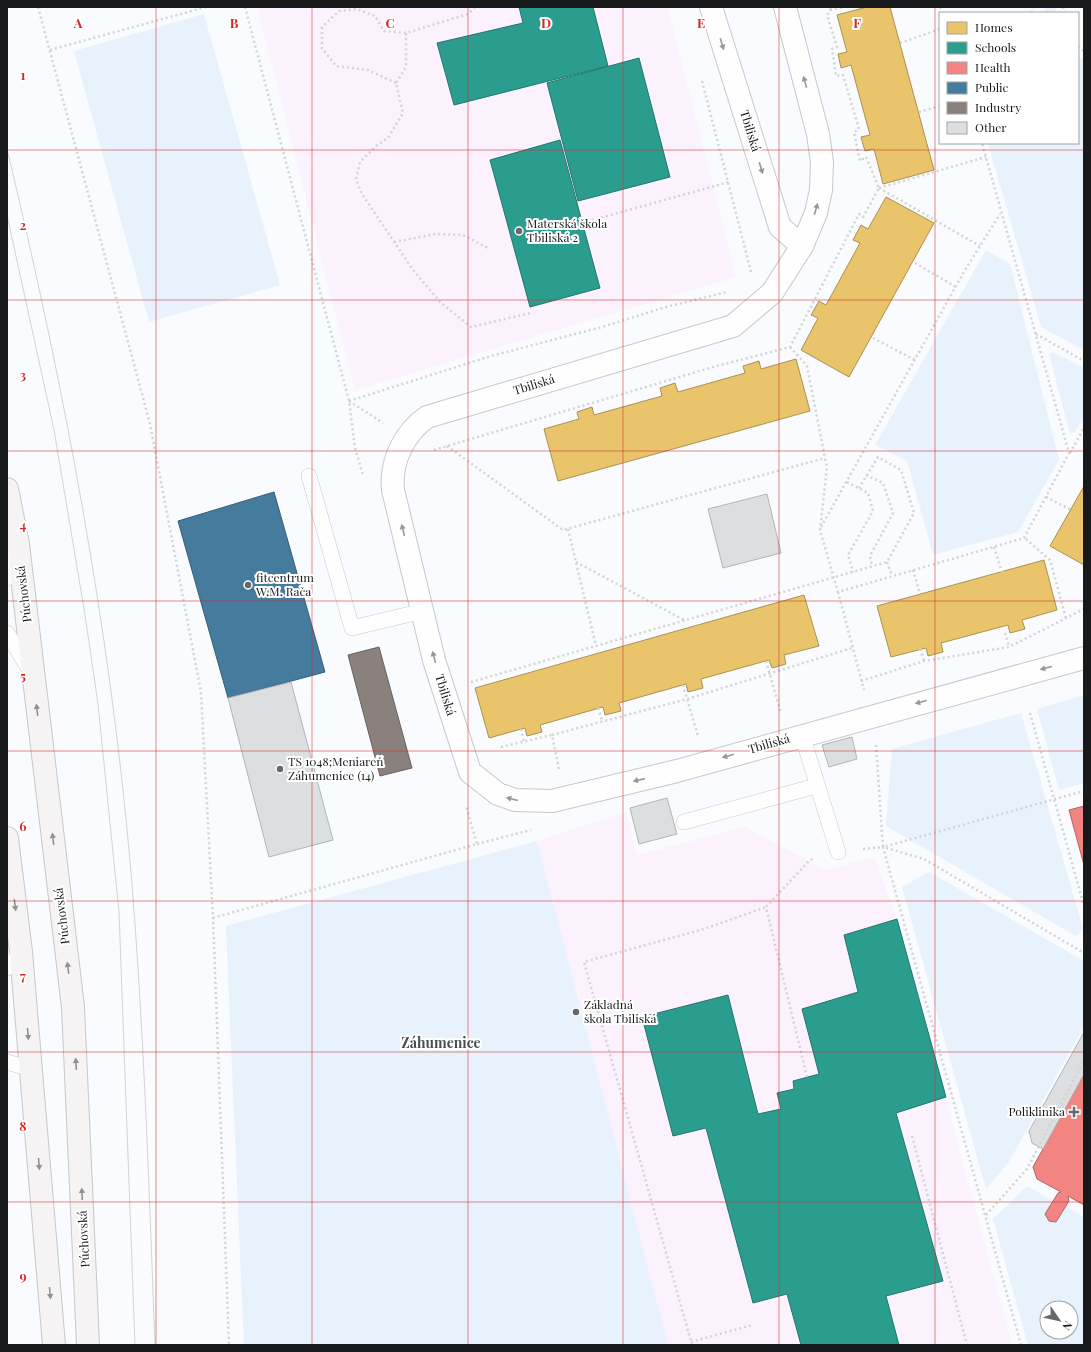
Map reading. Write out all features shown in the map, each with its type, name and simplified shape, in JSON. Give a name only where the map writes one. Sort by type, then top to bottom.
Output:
[{"type":"main road","name":"Púchovská","points":[[7,489],[18,544],[73,1006],[88,1345]]},
{"type":"main road","points":[[7,838],[21,952],[54,1345]]},
{"type":"street","name":"Tbiliská","points":[[711,7],[780,227],[802,246]]},
{"type":"street","name":"Tbiliská","points":[[785,7],[818,134],[822,162],[821,190],[816,213],[802,246],[772,293],[733,326],[427,417],[416,425],[406,438],[397,457],[393,485],[434,660],[470,772],[498,794],[515,800],[552,801],[677,771],[802,735],[1084,658]]},
{"type":"lane","points":[[309,476],[352,628],[423,611]]},
{"type":"lane","points":[[7,578],[18,544]]},
{"type":"lane","points":[[7,633],[33,676]]},
{"type":"lane","points":[[802,735],[816,786],[838,852]]},
{"type":"lane","points":[[684,822],[816,786]]},
{"type":"lane","points":[[7,968],[21,952]]},
{"type":"lane","points":[[7,1062],[31,1069]]},
{"type":"path","points":[[38,7],[150,424],[201,692],[213,918],[229,1345]]},
{"type":"path","points":[[50,50],[206,7]]},
{"type":"path","points":[[396,83],[368,70],[336,66],[322,48],[322,27],[339,11],[357,9],[375,16],[384,31],[406,33],[468,14],[475,7]]},
{"type":"path","points":[[832,7],[827,16],[837,47],[832,49],[836,76],[843,75],[859,129],[854,132],[860,161],[866,157],[879,188],[980,246]]},
{"type":"path","points":[[830,10],[843,7]]},
{"type":"path","points":[[900,43],[939,29]]},
{"type":"path","points":[[406,33],[406,67],[396,83],[402,113],[388,138],[376,146],[360,162],[356,179],[362,194],[413,270],[441,303],[471,327],[532,313]]},
{"type":"path","points":[[701,76],[751,272],[749,277]]},
{"type":"path","points":[[919,112],[939,106]]},
{"type":"path","points":[[982,144],[1070,453]]},
{"type":"path","points":[[430,451],[713,367],[790,347],[859,214],[863,217],[879,188],[986,157]]},
{"type":"path","points":[[582,223],[729,182]]},
{"type":"path","points":[[820,530],[956,287],[1001,214]]},
{"type":"path","points":[[394,242],[436,234],[463,235],[488,248]]},
{"type":"path","points":[[915,263],[956,287]]},
{"type":"path","points":[[349,401],[491,356],[602,327],[666,307],[734,291]]},
{"type":"path","points":[[1035,334],[1084,361]]},
{"type":"path","points":[[873,338],[915,360]]},
{"type":"path","points":[[790,347],[807,366],[827,468],[820,530],[865,693]]},
{"type":"path","points":[[838,592],[1024,538],[1084,428]]},
{"type":"path","points":[[447,446],[563,530],[825,458]]},
{"type":"path","points":[[477,680],[887,562],[914,512],[901,470],[878,457],[859,488]]},
{"type":"path","points":[[866,475],[883,483],[893,513],[870,556],[872,566]]},
{"type":"path","points":[[847,482],[868,493],[873,510],[848,555],[853,572]]},
{"type":"path","points":[[1046,496],[1071,510]]},
{"type":"path","points":[[568,529],[596,646]]},
{"type":"path","points":[[1026,539],[1050,560],[1066,618]]},
{"type":"path","points":[[994,547],[1002,572]]},
{"type":"path","points":[[576,562],[685,620]]},
{"type":"path","points":[[887,562],[892,576]]},
{"type":"path","points":[[913,570],[920,594]]},
{"type":"path","points":[[861,681],[924,661],[1009,647],[1084,609]]},
{"type":"path","points":[[1004,633],[1009,647]]},
{"type":"path","points":[[501,747],[687,699],[852,648]]},
{"type":"path","points":[[920,649],[924,661]]},
{"type":"path","points":[[766,661],[780,709]]},
{"type":"path","points":[[683,685],[693,717]]},
{"type":"path","points":[[598,708],[602,720]]},
{"type":"path","points":[[1030,713],[1084,906]]},
{"type":"path","points":[[521,729],[524,742]]},
{"type":"path","points":[[552,735],[565,797]]},
{"type":"path","points":[[876,738],[883,847],[1021,1345]]},
{"type":"path","points":[[752,1325],[691,1343],[584,962],[704,929],[766,907],[810,860],[838,852],[883,847],[1084,791]]},
{"type":"path","points":[[883,847],[924,859],[1084,954]]},
{"type":"path","points":[[766,907],[807,1077]]},
{"type":"path","points":[[986,1215],[1027,1168],[1084,1061]]},
{"type":"path","points":[[912,1136],[967,1345]]},
{"type":"shaded area","name":"Materská škola Tbiliská 2","points":[[257,7],[668,7],[736,277],[355,390]]},
{"type":"shaded area","points":[[1046,7],[1055,7],[1056,12],[1044,12]]},
{"type":"shaded area","points":[[204,14],[280,285],[149,322],[74,51]]},
{"type":"shaded area","points":[[1079,58],[1084,60],[1084,350],[1041,327],[988,144],[1079,144]]},
{"type":"shaded area","points":[[986,250],[1010,264],[1059,460],[1018,532],[933,555],[907,461],[875,445]]},
{"type":"shaded area","points":[[1053,352],[1084,368],[1084,416],[1075,432],[1070,434],[1049,354]]},
{"type":"shaded area","points":[[1084,695],[1084,783],[1059,790],[1037,709]]},
{"type":"shaded area","points":[[1021,713],[1083,929],[1076,936],[886,826],[892,749]]},
{"type":"shaded area","name":"Základná škola Tbiliská","points":[[626,812],[637,855],[745,827],[826,870],[874,857],[897,919],[1012,1345],[244,1345],[226,926],[537,841]]},
{"type":"shaded area","points":[[537,841],[668,1345],[244,1345],[226,926]]},
{"type":"shaded area","points":[[929,872],[1084,961],[1084,1026],[1009,1162],[986,1189],[902,887]]},
{"type":"shaded area","points":[[1027,1186],[1054,1201],[1045,1214],[1049,1221],[1056,1222],[1065,1206],[1084,1217],[1084,1345],[1028,1345],[993,1219]]},
{"type":"building: Homes","points":[[867,7],[890,7],[934,170],[883,184],[874,149],[865,151],[861,137],[870,135],[851,65],[841,68],[838,54],[847,52],[837,15]]},
{"type":"building: Homes","points":[[886,197],[934,223],[849,377],[801,350],[818,318],[811,315],[819,301],[826,305],[860,243],[853,240],[861,225],[868,229]]},
{"type":"building: Homes","points":[[796,359],[810,411],[558,481],[544,429],[579,419],[577,412],[592,407],[594,415],[662,396],[660,388],[675,383],[678,392],[745,373],[743,366],[759,361],[761,369]]},
{"type":"building: Homes","points":[[1084,486],[1084,565],[1050,546]]},
{"type":"building: Homes","points":[[1044,560],[1057,610],[1022,620],[1025,629],[1010,633],[1008,625],[941,643],[943,652],[928,656],[926,648],[891,657],[877,606]]},
{"type":"building: Homes","points":[[804,595],[819,646],[784,655],[786,664],[772,668],[769,660],[701,679],[703,688],[688,692],[686,684],[619,703],[621,711],[605,715],[603,707],[540,725],[542,732],[527,736],[525,728],[489,738],[475,688]]},
{"type":"building: Schools","points":[[519,7],[593,7],[608,66],[454,105],[437,43],[523,23]]},
{"type":"building: Schools","points":[[639,58],[670,177],[578,201],[547,83]]},
{"type":"building: Schools","points":[[560,140],[600,288],[530,307],[490,160]]},
{"type":"building: Schools","points":[[897,919],[946,1097],[896,1113],[943,1281],[886,1296],[899,1345],[801,1345],[787,1294],[753,1303],[706,1128],[673,1136],[642,1017],[728,995],[758,1114],[781,1109],[777,1093],[794,1089],[793,1081],[819,1074],[802,1009],[858,992],[844,935]]},
{"type":"building: Health","points":[[1084,806],[1084,865],[1069,810]]},
{"type":"building: Health","name":"Poliklinika","points":[[1084,1074],[1084,1205],[1068,1196],[1069,1201],[1056,1222],[1049,1221],[1045,1214],[1058,1193],[1061,1192],[1037,1179],[1033,1167]]},
{"type":"building: Public","name":"fitcentrum W.M. Rača","points":[[274,492],[325,672],[228,698],[178,521]]},
{"type":"building: Industry","points":[[379,647],[412,768],[380,776],[348,655]]},
{"type":"building: Other","points":[[767,494],[781,553],[723,568],[708,509]]},
{"type":"building: Other","name":"TS 1048;Meniareň Záhumenice (14)","points":[[291,682],[333,840],[269,857],[228,698]]},
{"type":"building: Other","points":[[852,737],[857,759],[829,767],[822,745]]},
{"type":"building: Other","points":[[667,798],[677,834],[639,844],[630,808]]},
{"type":"building: Other","points":[[1084,1032],[1084,1074],[1043,1149],[1032,1143],[1029,1131]]},
{"type":"tram line","points":[[7,149],[28,238],[66,418],[98,599],[111,689],[122,781],[136,931],[146,1108],[155,1345]]},
{"type":"tram line","points":[[7,215],[54,430],[85,615],[98,704],[119,912],[135,1345]]},
{"type":"place","name":"Materská škola Tbiliská 2","points":[[519,231]]},
{"type":"place","name":"fitcentrum W.M. Rača","points":[[248,585]]},
{"type":"place","name":"TS 1048;Meniareň Záhumenice (14)","points":[[280,769]]},
{"type":"place","name":"Základná škola Tbiliská","points":[[576,1012]]},
{"type":"place","name":"Poliklinika","points":[[1074,1112]]},
{"type":"district","name":"Záhumenice","points":[[441,1043]]}]
